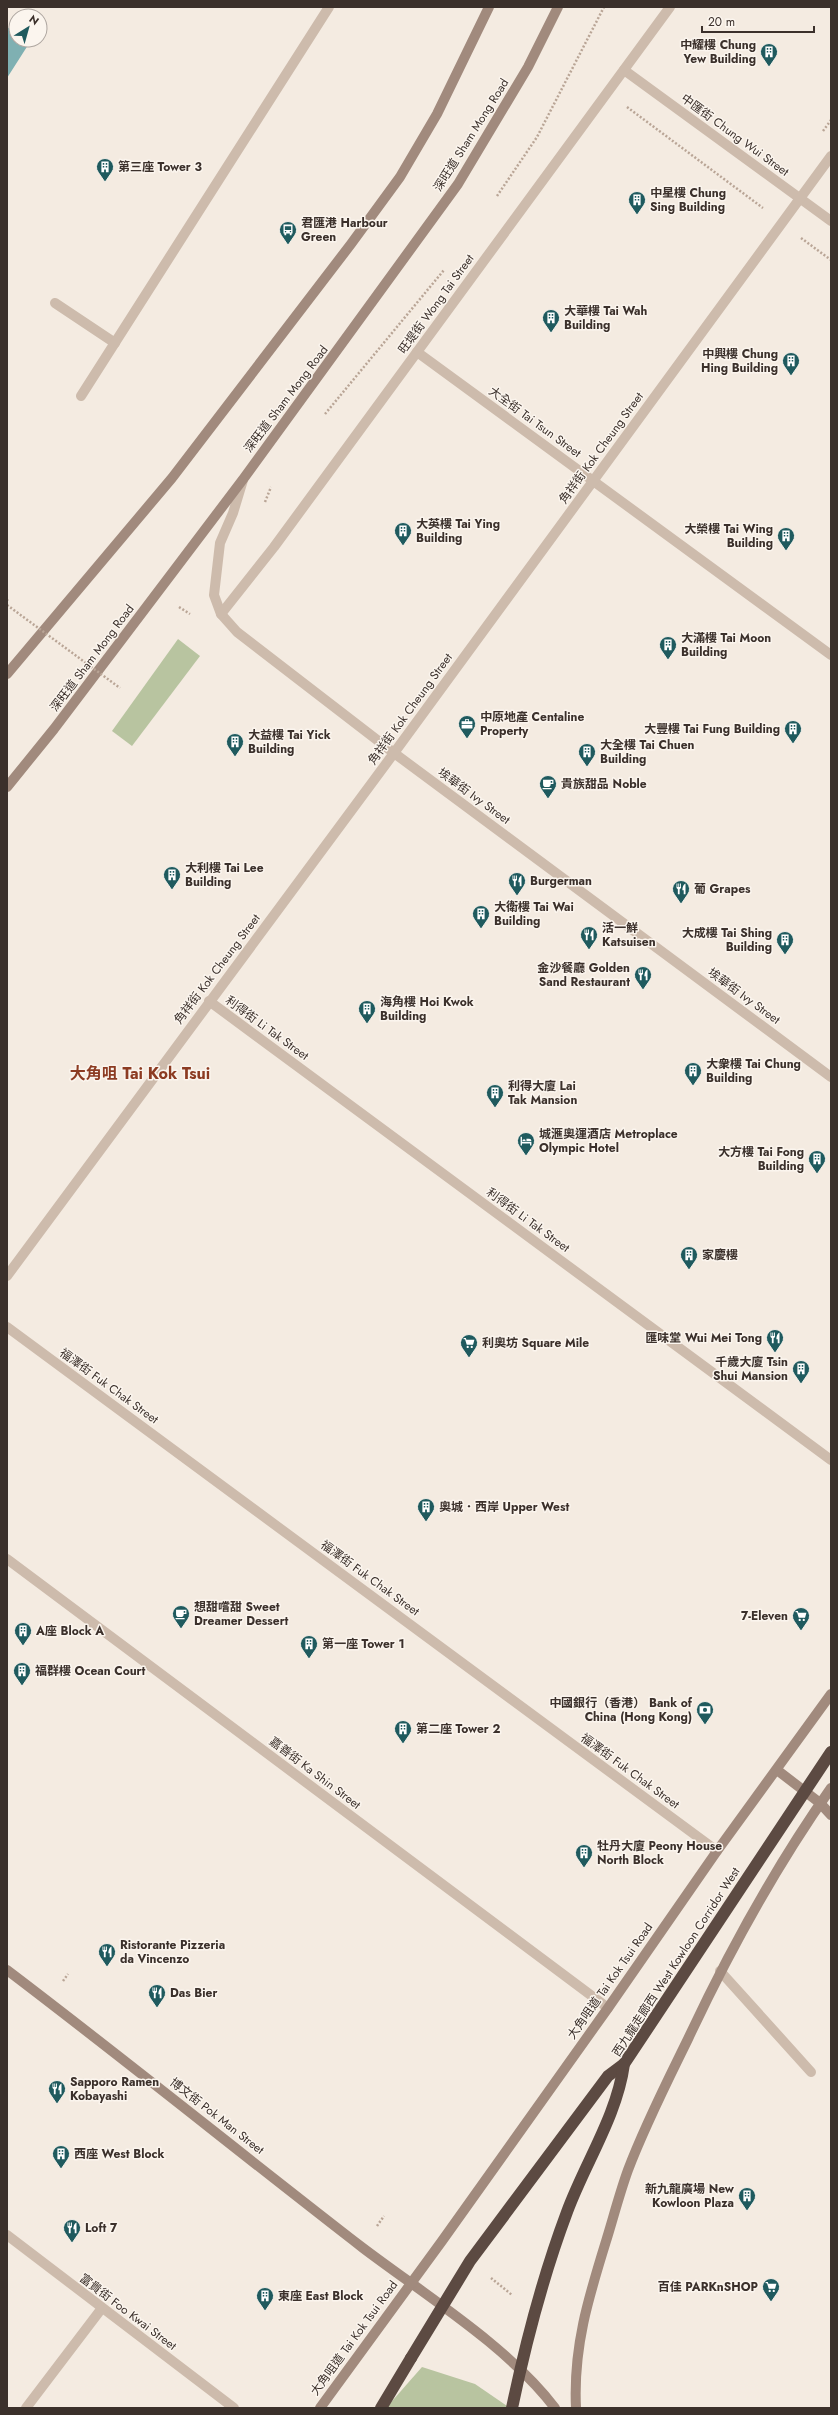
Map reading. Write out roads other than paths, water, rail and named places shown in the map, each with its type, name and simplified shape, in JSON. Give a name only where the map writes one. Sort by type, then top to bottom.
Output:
[{"type":"highway","name":"西九龍走廊西 West Kowloon Corridor West","points":[[512,2408],[525,2345],[540,2289],[567,2211],[621,2088],[624,2064],[831,1752]]},
{"type":"highway","points":[[381,2408],[470,2261],[608,2076],[624,2064]]},
{"type":"main road","points":[[7,674],[172,478],[352,244],[400,177],[437,114],[489,7]]},
{"type":"main road","name":"深旺道 Sham Mong Road","points":[[7,787],[54,729],[244,478],[458,184],[528,67],[558,7]]},
{"type":"main road","name":"大角咀道 Tai Kok Tsui Road","points":[[320,2408],[608,2008],[717,1851],[831,1694]]},
{"type":"main road","points":[[777,1770],[820,1803],[831,1815]]},
{"type":"main road","points":[[576,2408],[575,2381],[578,2341],[586,2308],[628,2170],[642,2135],[720,1971],[767,1885],[831,1788]]},
{"type":"main road","name":"博文街 Pok Man Street","points":[[7,1970],[410,2283]]},
{"type":"main road","name":"大角咀道 Tai Kok Tsui Road","points":[[410,2283],[496,2347],[528,2376],[555,2408]]},
{"type":"street","points":[[82,396],[329,7]]},
{"type":"street","name":"旺堤街 Wong Tai Street","points":[[222,614],[274,547],[670,7]]},
{"type":"street","name":"中匯街 Chung Wui Street","points":[[624,70],[831,221]]},
{"type":"street","name":"角祥街 Kok Cheung Street","points":[[7,1276],[209,1001],[394,754],[831,156]]},
{"type":"street","points":[[55,304],[115,343]]},
{"type":"street","name":"大全街 Tai Tsun Street","points":[[417,352],[831,656]]},
{"type":"street","name":"埃華街 Ivy Street","points":[[244,478],[233,513],[220,543],[214,595],[222,614],[237,632],[394,754],[831,1077]]},
{"type":"street","name":"利得街 Li Tak Street","points":[[209,1001],[831,1460]]},
{"type":"street","name":"福澤街 Fuk Chak Street","points":[[7,1327],[717,1851]]},
{"type":"street","name":"嘉善街 Ka Shin Street","points":[[7,1559],[608,2008]]},
{"type":"street","points":[[720,1971],[810,2072]]},
{"type":"street","name":"富貴街 Foo Kwai Street","points":[[7,2235],[234,2408]]},
{"type":"street","points":[[26,2408],[102,2308]]},
{"type":"water","points":[[7,27],[8,48],[26,48],[7,78]]},
{"type":"place","name":"中耀樓 Chung Yew Building","points":[[769,67]]},
{"type":"place","name":"第三座 Tower 3","points":[[105,182]]},
{"type":"place","name":"中星樓 Chung Sing Building","points":[[637,215]]},
{"type":"place","name":"君匯港 Harbour Green","points":[[288,245]]},
{"type":"place","name":"大華樓 Tai Wah Building","points":[[551,333]]},
{"type":"place","name":"中興樓 Chung Hing Building","points":[[791,376]]},
{"type":"place","name":"大英樓 Tai Ying Building","points":[[403,546]]},
{"type":"place","name":"大榮樓 Tai Wing Building","points":[[786,551]]},
{"type":"place","name":"大滿樓 Tai Moon Building","points":[[668,660]]},
{"type":"place","name":"中原地產 Centaline Property","points":[[467,739]]},
{"type":"place","name":"大豐樓 Tai Fung Building","points":[[793,744]]},
{"type":"place","name":"大益樓 Tai Yick Building","points":[[235,757]]},
{"type":"place","name":"大全樓 Tai Chuen Building","points":[[587,767]]},
{"type":"place","name":"貴族甜品 Noble","points":[[548,799]]},
{"type":"place","name":"大利樓 Tai Lee Building","points":[[172,890]]},
{"type":"place","name":"Burgerman","points":[[517,896]]},
{"type":"place","name":"葡 Grapes","points":[[681,904]]},
{"type":"place","name":"大衛樓 Tai Wai Building","points":[[481,929]]},
{"type":"place","name":"活一鮮 Katsuisen","points":[[589,950]]},
{"type":"place","name":"大成樓 Tai Shing Building","points":[[785,955]]},
{"type":"place","name":"金沙餐廳 Golden Sand Restaurant","points":[[643,990]]},
{"type":"place","name":"海角樓 Hoi Kwok Building","points":[[367,1024]]},
{"type":"place","name":"大衆樓 Tai Chung Building","points":[[693,1086]]},
{"type":"place","name":"利得大廈 Lai Tak Mansion","points":[[495,1108]]},
{"type":"place","name":"城滙奧運酒店 Metroplace Olympic Hotel","points":[[526,1156]]},
{"type":"place","name":"大方樓 Tai Fong Building","points":[[817,1174]]},
{"type":"place","name":"家慶樓","points":[[689,1270]]},
{"type":"place","name":"匯味堂 Wui Mei Tong","points":[[775,1353]]},
{"type":"place","name":"利奧坊 Square Mile","points":[[469,1358]]},
{"type":"place","name":"千歲大廈 Tsin Shui Mansion","points":[[801,1384]]},
{"type":"place","name":"奧城．西岸 Upper West","points":[[426,1522]]},
{"type":"place","name":"想甜嚐甜 Sweet Dreamer Dessert","points":[[181,1629]]},
{"type":"place","name":"7-Eleven","points":[[801,1631]]},
{"type":"place","name":"A座 Block A","points":[[23,1646]]},
{"type":"place","name":"第一座 Tower 1","points":[[309,1659]]},
{"type":"place","name":"福群樓 Ocean Court","points":[[22,1686]]},
{"type":"place","name":"中國銀行（香港） Bank of China (Hong Kong)","points":[[705,1725]]},
{"type":"place","name":"第二座 Tower 2","points":[[403,1744]]},
{"type":"place","name":"牡丹大廈 Peony House North Block","points":[[584,1868]]},
{"type":"place","name":"Ristorante Pizzeria da Vincenzo","points":[[107,1967]]},
{"type":"place","name":"Das Bier","points":[[157,2008]]},
{"type":"place","name":"Sapporo Ramen Kobayashi","points":[[57,2104]]},
{"type":"place","name":"西座 West Block","points":[[61,2169]]},
{"type":"place","name":"新九龍廣場 New Kowloon Plaza","points":[[747,2211]]},
{"type":"place","name":"Loft 7","points":[[72,2243]]},
{"type":"place","name":"百佳 PARKnSHOP","points":[[771,2302]]},
{"type":"place","name":"東座 East Block","points":[[265,2311]]},
{"type":"district","name":"大角咀 Tai Kok Tsui","points":[[140,1073]]}]
